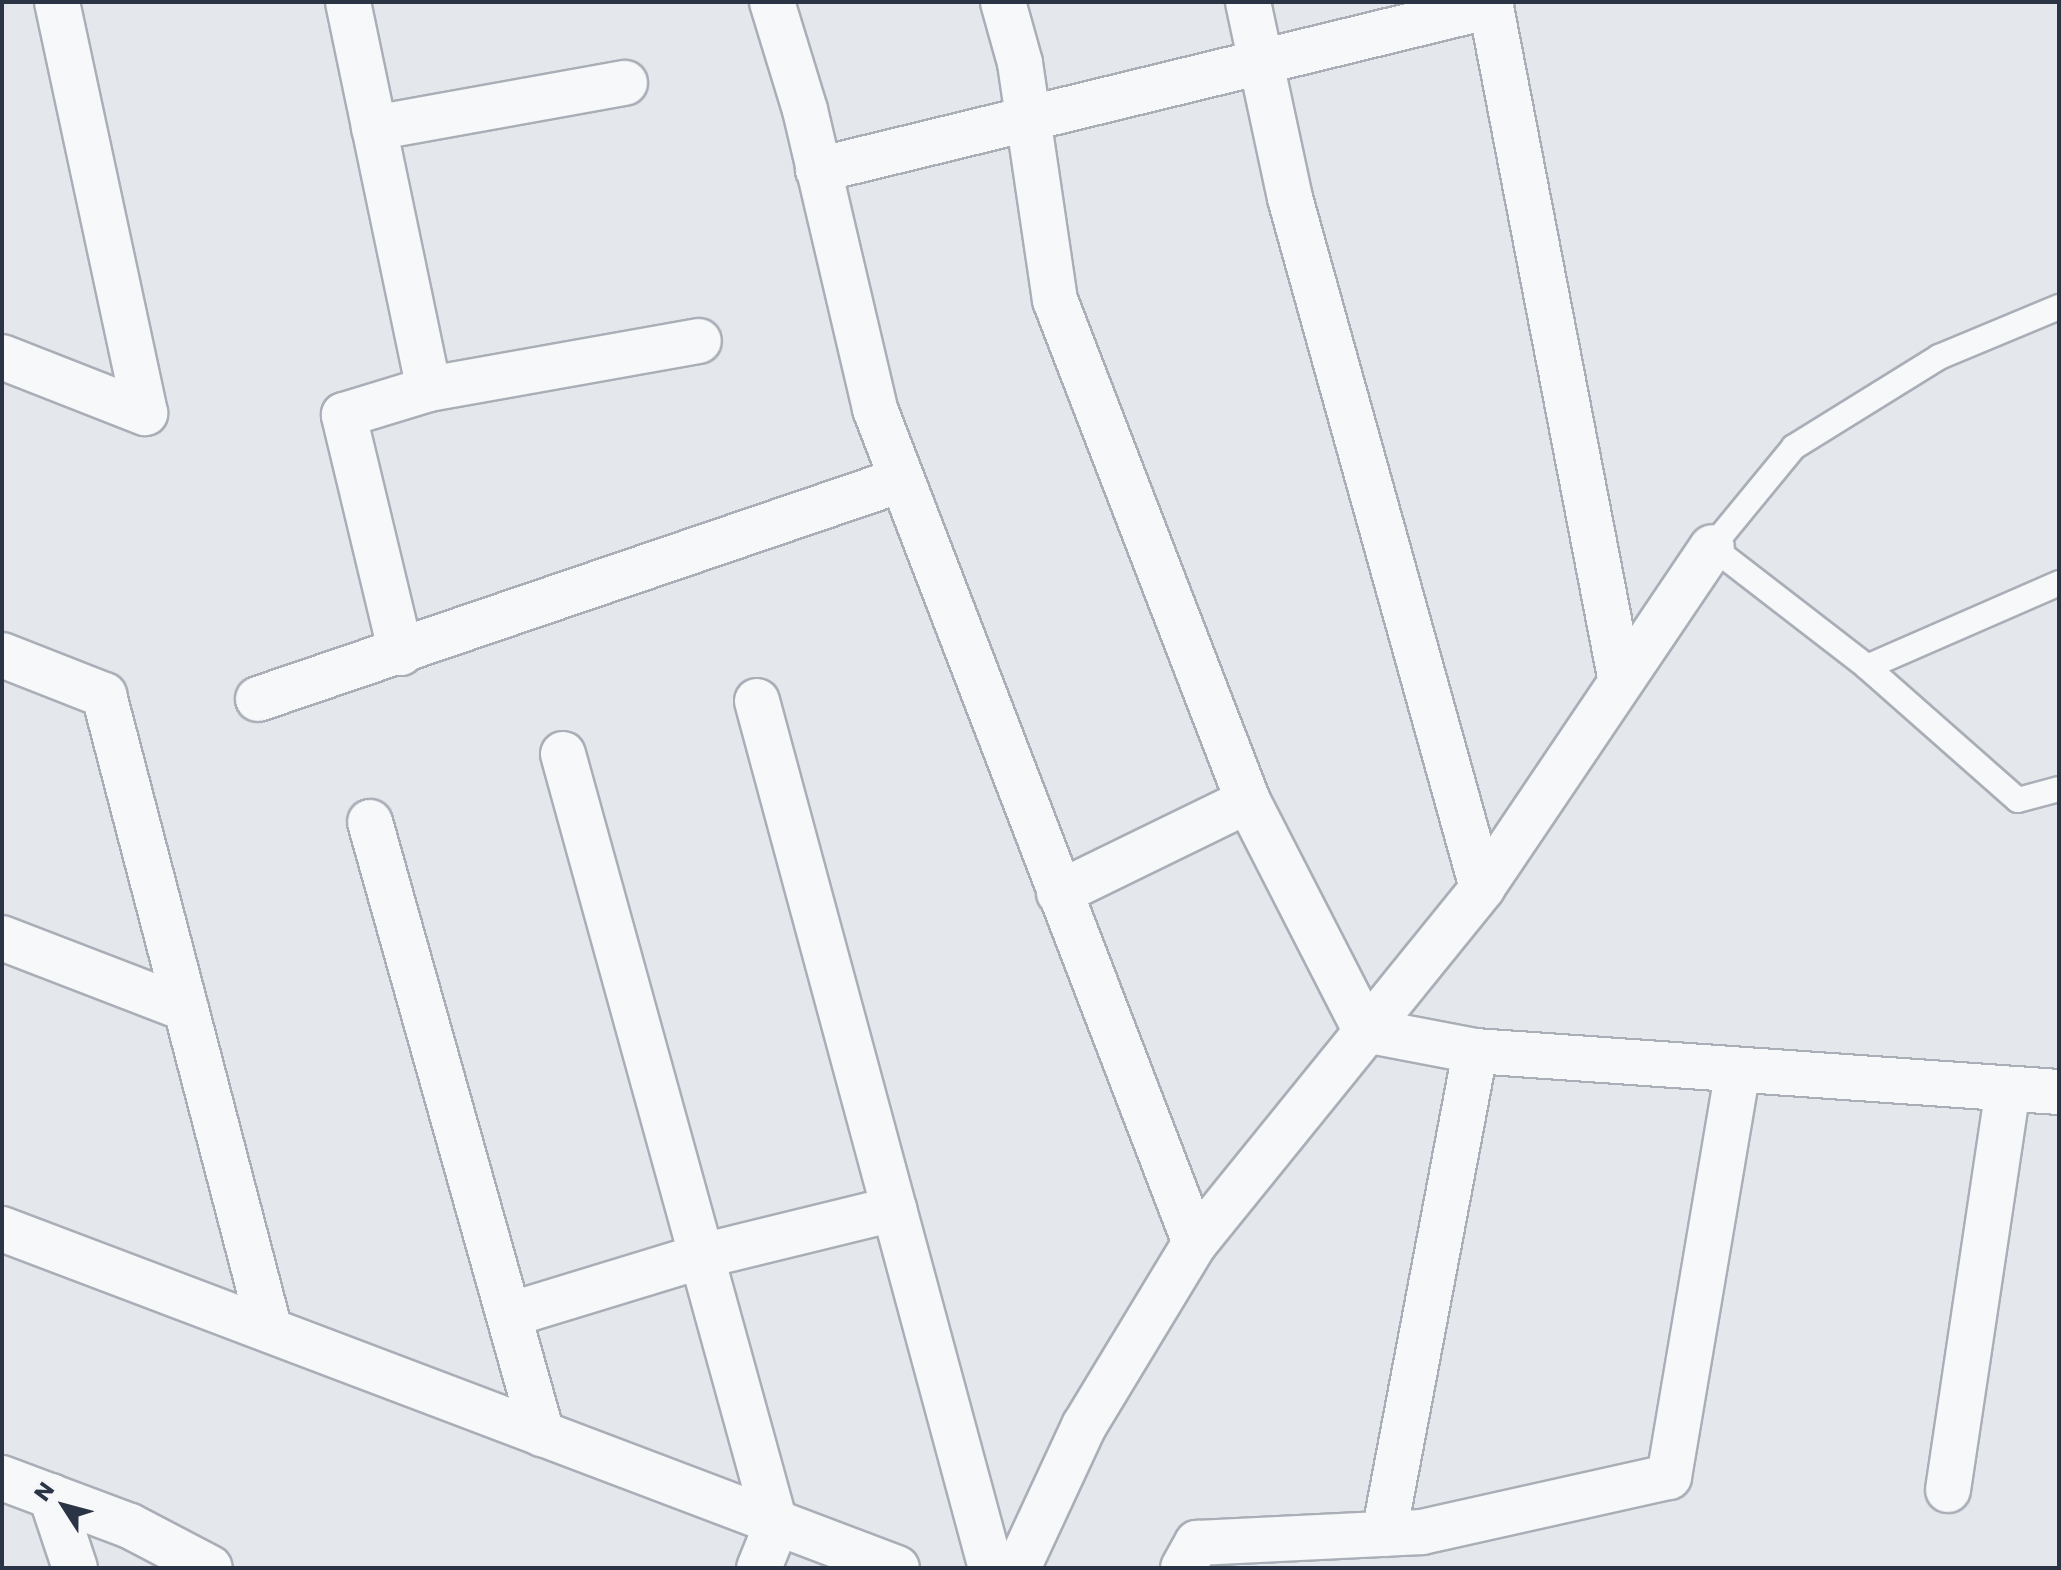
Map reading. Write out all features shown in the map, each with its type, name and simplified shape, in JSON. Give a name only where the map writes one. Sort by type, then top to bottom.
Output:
[{"type":"street","points":[[2,357],[145,413],[57,2]]},
{"type":"street","points":[[348,2],[429,389]]},
{"type":"street","points":[[772,2],[818,170],[875,409],[1195,1243]]},
{"type":"street","points":[[1003,2],[1028,121],[1055,300],[1248,801],[1365,1030]]},
{"type":"street","points":[[1248,2],[1290,198],[1482,888]]},
{"type":"street","points":[[818,170],[1028,121],[1491,4],[1620,677]]},
{"type":"street","points":[[374,128],[625,83]]},
{"type":"street","points":[[401,653],[344,415],[429,389],[699,341]]},
{"type":"street","points":[[258,699],[401,653],[901,480]]},
{"type":"street","points":[[1018,1568],[1084,1426],[1195,1243],[1482,888],[1620,677],[1712,547]]},
{"type":"street","points":[[2,655],[104,695],[269,1327]]},
{"type":"street","points":[[757,701],[991,1568]]},
{"type":"street","points":[[563,754],[776,1526],[759,1568]]},
{"type":"street","points":[[1059,893],[1248,801]]},
{"type":"street","points":[[370,822],[542,1434]]},
{"type":"street","points":[[2,938],[186,1009]]},
{"type":"street","points":[[1365,1030],[1475,1051],[2059,1092]]},
{"type":"street","points":[[1384,1534],[1475,1051]]},
{"type":"street","points":[[1183,1568],[1197,1543],[1422,1532],[1669,1477],[1738,1071]]},
{"type":"street","points":[[1948,1490],[2008,1089]]},
{"type":"street","points":[[509,1315],[702,1256],[894,1209]]},
{"type":"street","points":[[2,1229],[269,1327],[776,1526],[897,1568]]},
{"type":"street","points":[[2,1478],[130,1526],[210,1568]]},
{"type":"street","points":[[51,1496],[68,1566]]},
{"type":"lane","points":[[2059,307],[1939,357],[1794,447],[1712,547],[1867,667],[2018,800],[2059,789]]},
{"type":"lane","points":[[1867,667],[2059,583]]}]
